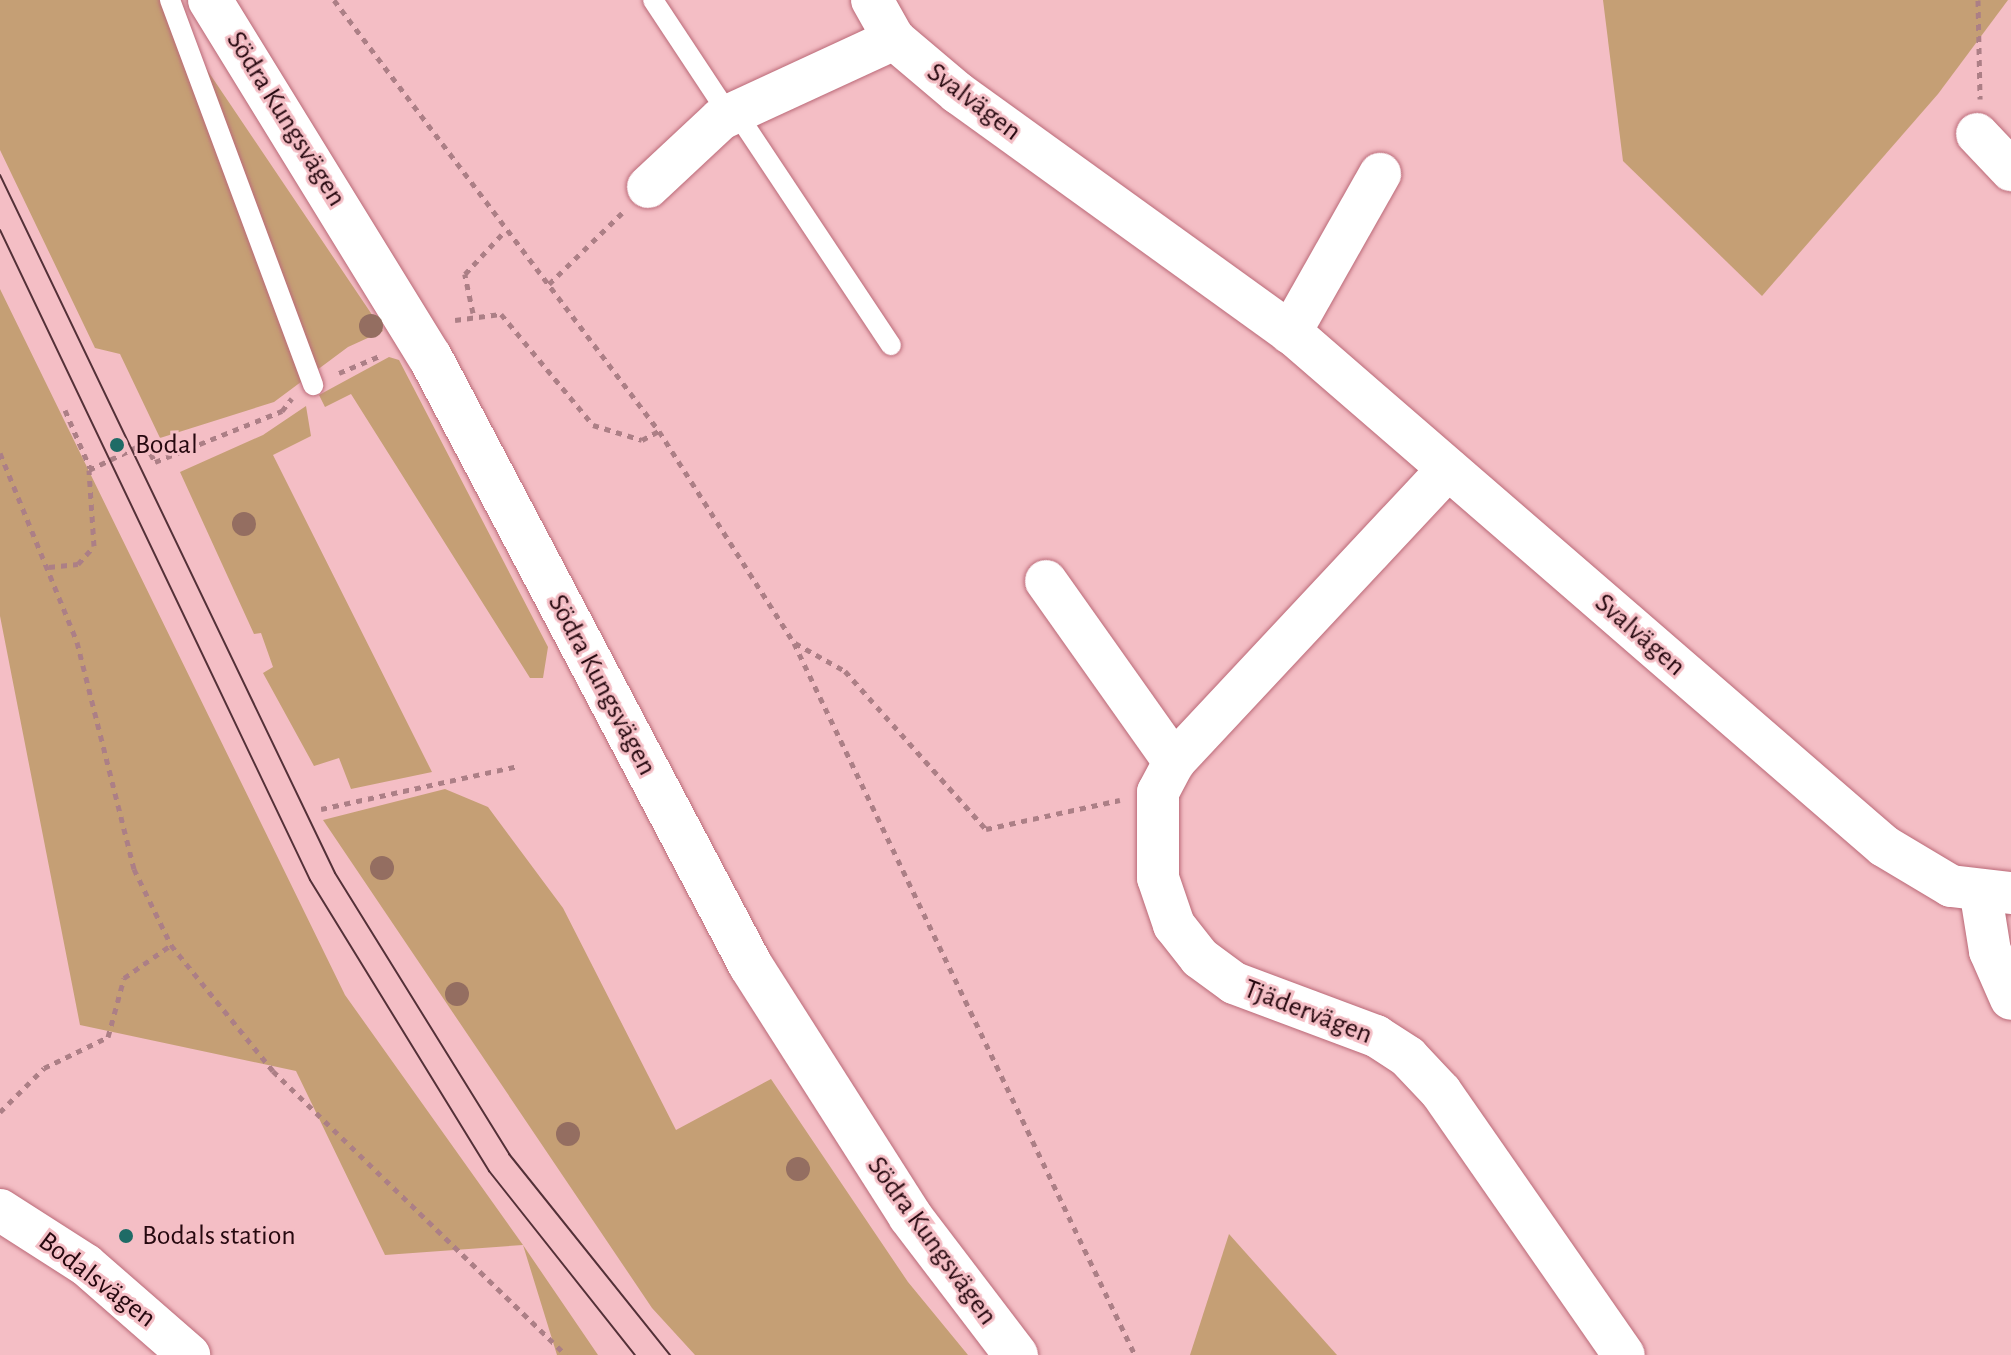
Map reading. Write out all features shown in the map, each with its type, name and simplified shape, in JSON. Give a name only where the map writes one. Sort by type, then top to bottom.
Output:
[{"type":"main road","name":"Södra Kungsvägen","points":[[210,0],[430,357],[751,966],[877,1166],[1016,1355]]},
{"type":"street","points":[[648,187],[732,114],[894,39],[872,0]]},
{"type":"street","name":"Svalvägen","points":[[894,39],[1290,333],[1884,846],[1996,894]]},
{"type":"street","points":[[1977,134],[2011,170]]},
{"type":"street","points":[[1290,333],[1380,174]]},
{"type":"street","points":[[1046,581],[1166,777],[1448,469]]},
{"type":"street","name":"Tjädervägen","points":[[1166,777],[1158,878],[1174,925],[1200,958],[1234,983],[1376,1036],[1408,1057],[1441,1092],[1624,1355]]},
{"type":"street","points":[[1996,894],[1990,951],[2011,999]]},
{"type":"street","name":"Bodalsvägen","points":[[0,1210],[86,1265],[189,1355]]},
{"type":"lane","points":[[170,0],[313,385]]},
{"type":"lane","points":[[653,0],[891,345]]},
{"type":"path","points":[[334,0],[505,231],[549,284],[659,431],[794,643],[1135,1355]]},
{"type":"path","points":[[1977,134],[1984,61],[1978,0]]},
{"type":"path","points":[[549,284],[648,187]]},
{"type":"path","points":[[473,313],[465,274],[505,231]]},
{"type":"path","points":[[451,322],[473,313],[501,314],[521,330],[593,425],[642,440],[659,431]]},
{"type":"path","points":[[90,468],[145,443],[155,462],[282,411],[313,385],[386,353]]},
{"type":"path","points":[[48,567],[78,564],[94,546],[90,468],[65,410]]},
{"type":"path","points":[[0,453],[77,642],[116,818],[171,945],[273,1071],[566,1355]]},
{"type":"path","points":[[794,643],[845,671],[986,829],[1166,777]]},
{"type":"path","points":[[321,809],[519,766]]},
{"type":"path","points":[[0,1112],[44,1068],[108,1037],[124,978],[171,945]]},
{"type":"shaded area","points":[[0,0],[160,0],[383,331],[348,347],[274,402],[160,438],[120,354],[95,348],[0,150]]},
{"type":"shaded area","points":[[1603,0],[2008,0],[1938,94],[1762,296],[1623,161]]},
{"type":"shaded area","points":[[0,289],[345,995],[523,1245],[385,1255],[296,1071],[80,1025],[0,616]]},
{"type":"shaded area","points":[[389,357],[399,360],[548,647],[543,678],[530,678],[351,394],[325,407],[319,395]]},
{"type":"shaded area","points":[[306,406],[311,436],[273,455],[432,772],[351,789],[339,758],[314,766],[263,673],[273,667],[261,633],[254,634],[180,472],[263,435]]},
{"type":"shaded area","points":[[445,789],[488,807],[563,908],[676,1130],[771,1079],[908,1282],[968,1355],[695,1355],[652,1308],[323,820]]},
{"type":"shaded area","points":[[1229,1234],[1337,1355],[1190,1355]]},
{"type":"shaded area","points":[[523,1245],[598,1355],[557,1355]]},
{"type":"tram line","points":[[0,175],[335,873],[509,1154],[670,1355]]},
{"type":"tram line","points":[[0,230],[310,880],[489,1171],[635,1355]]},
{"type":"place","name":"Bodal","points":[[117,445]]},
{"type":"place","name":"Bodals station","points":[[126,1236]]}]
